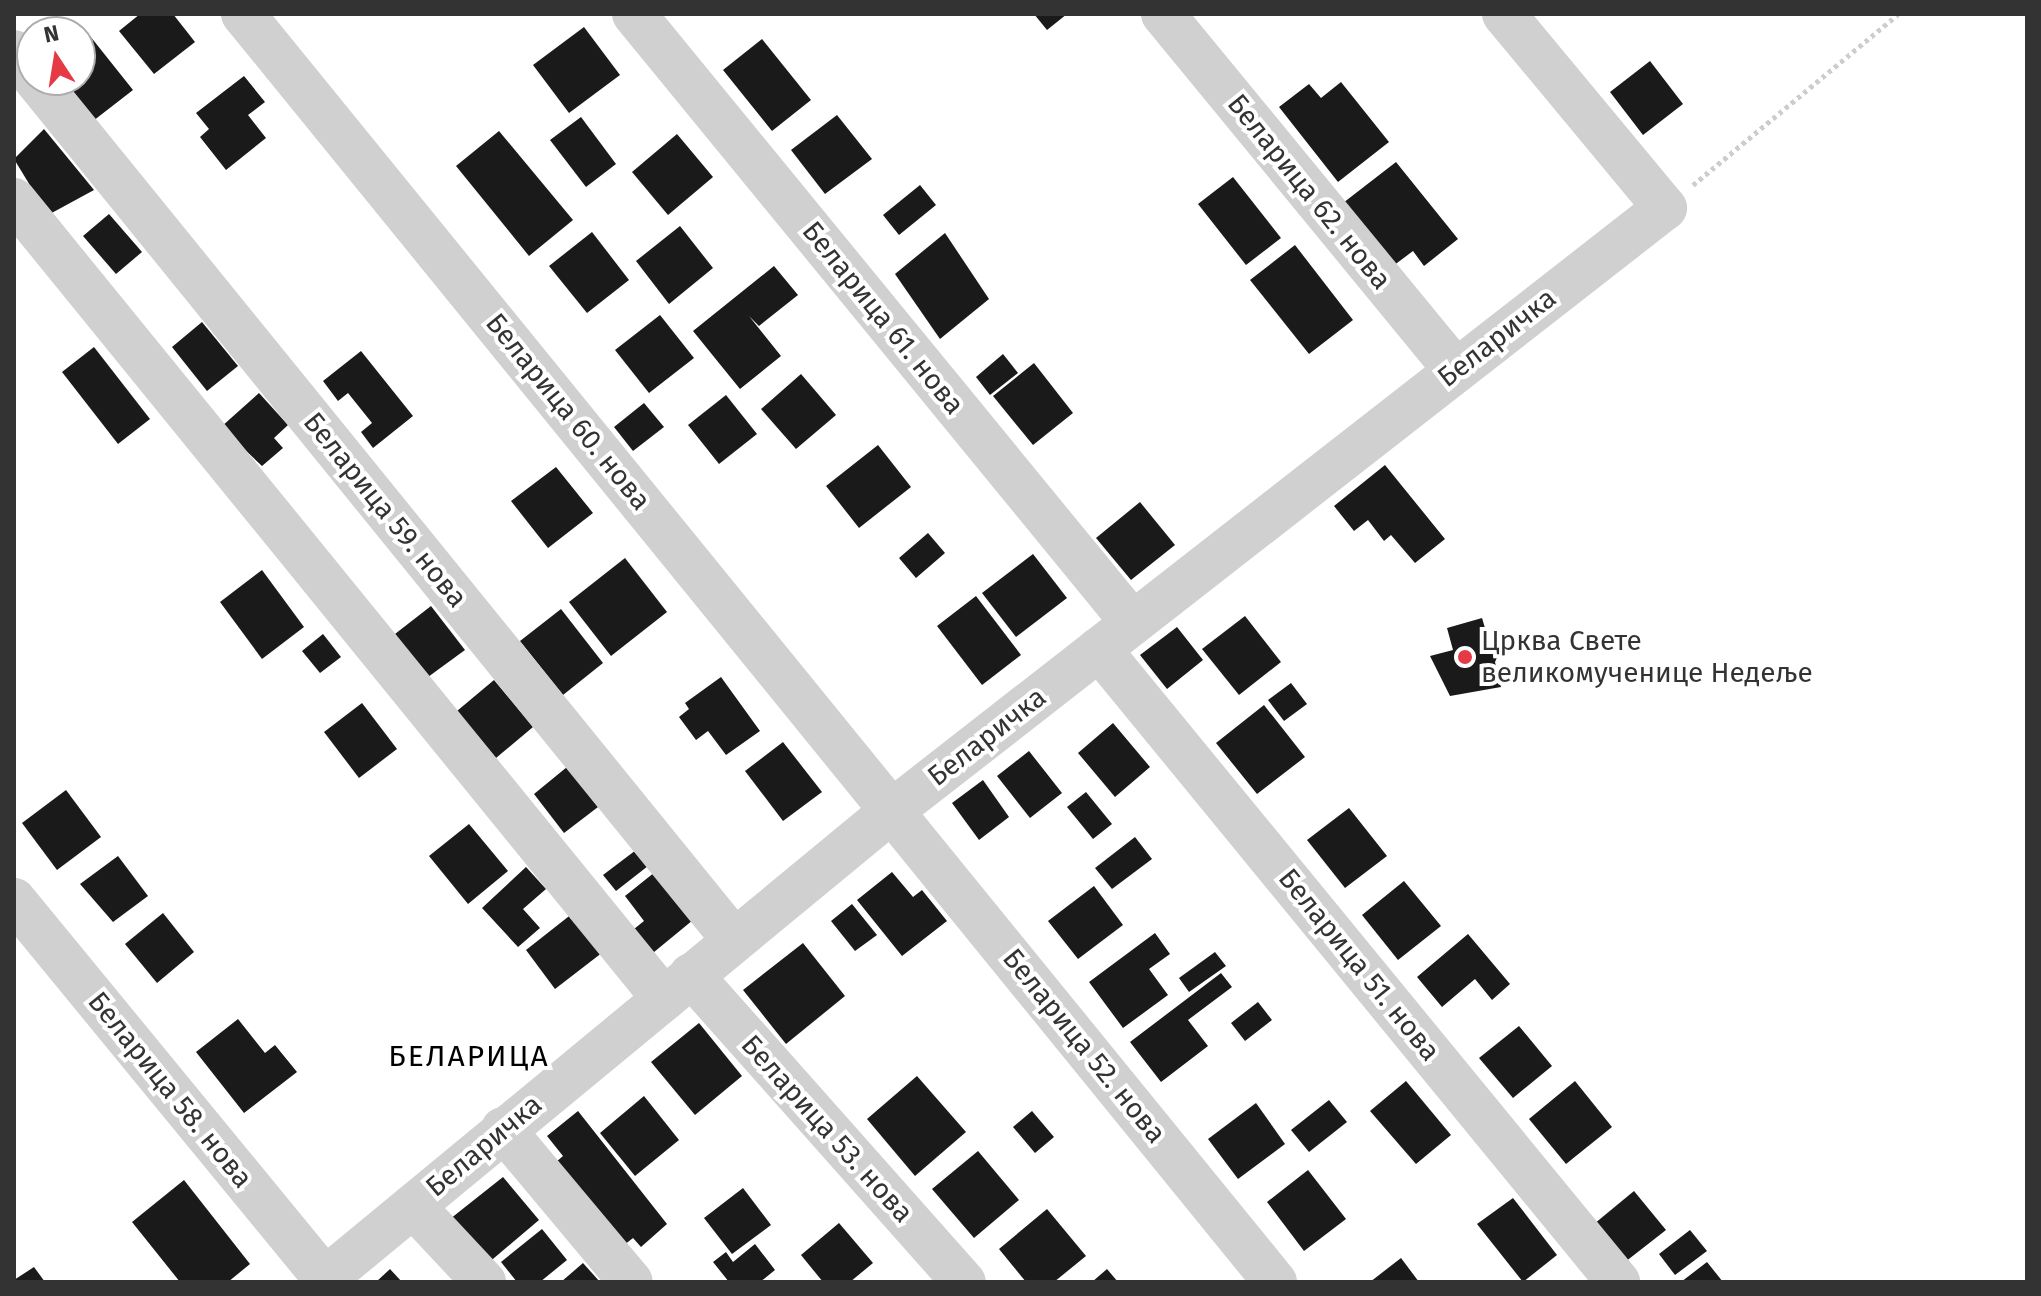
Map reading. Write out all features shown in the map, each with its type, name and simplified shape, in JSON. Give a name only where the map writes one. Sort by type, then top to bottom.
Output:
[{"type":"street","name":"Беларица 60. нова","points":[[243,14],[893,810]]},
{"type":"street","name":"Беларица 61. нова","points":[[634,14],[1132,622]]},
{"type":"street","name":"Беларица 62. нова","points":[[1163,14],[1455,370]]},
{"type":"street","points":[[1504,14],[1665,208]]},
{"type":"street","name":"Беларица 59. нова","points":[[49,96],[734,940]]},
{"type":"street","points":[[14,200],[678,987]]},
{"type":"street","name":"Беларичка","points":[[323,1280],[893,810],[1665,208]]},
{"type":"street","name":"Беларица 51. нова","points":[[1099,649],[1618,1282]]},
{"type":"street","name":"Беларица 52. нова","points":[[893,810],[1275,1282]]},
{"type":"street","name":"Беларица 58. нова","points":[[14,900],[323,1280]]},
{"type":"street","name":"Беларица 53. нова","points":[[678,987],[964,1282]]},
{"type":"street","points":[[503,1129],[631,1282]]},
{"type":"street","points":[[413,1206],[484,1282]]},
{"type":"path","points":[[1665,208],[1898,14]]},
{"type":"building","points":[[140,14],[173,14],[195,42],[154,74],[119,31]]},
{"type":"building","points":[[1034,14],[1067,14],[1047,30]]},
{"type":"building","points":[[584,27],[620,75],[569,113],[533,65]]},
{"type":"building","points":[[762,39],[811,100],[772,131],[723,70]]},
{"type":"building","points":[[96,44],[133,90],[93,121],[73,96],[96,96]]},
{"type":"building","points":[[1650,61],[1683,104],[1643,135],[1610,92]]},
{"type":"building","points":[[244,76],[265,102],[248,115],[266,138],[226,170],[200,137],[209,129],[196,113]]},
{"type":"building","points":[[1341,82],[1389,142],[1338,182],[1279,107],[1309,84],[1321,98]]},
{"type":"building","points":[[837,115],[872,159],[825,194],[791,150]]},
{"type":"building","points":[[581,117],[616,164],[586,187],[550,140]]},
{"type":"building","points":[[44,129],[94,190],[48,215],[14,159]]},
{"type":"building","points":[[499,131],[573,220],[529,256],[456,166]]},
{"type":"building","points":[[677,134],[713,177],[668,215],[632,172]]},
{"type":"building","points":[[1396,162],[1458,239],[1424,266],[1413,251],[1393,266],[1343,203]]},
{"type":"building","points":[[1233,177],[1281,238],[1246,265],[1198,204]]},
{"type":"building","points":[[920,185],[936,205],[899,235],[883,215]]},
{"type":"building","points":[[109,214],[142,252],[116,274],[83,236]]},
{"type":"building","points":[[680,226],[713,268],[669,304],[636,261]]},
{"type":"building","points":[[592,232],[629,280],[587,313],[549,266]]},
{"type":"building","points":[[945,233],[989,299],[940,339],[895,274]]},
{"type":"building","points":[[1295,245],[1353,320],[1309,354],[1250,280]]},
{"type":"building","points":[[774,266],[798,295],[759,326],[749,316],[781,356],[740,389],[693,331]]},
{"type":"building","points":[[660,315],[694,358],[649,393],[615,350]]},
{"type":"building","points":[[202,322],[238,366],[207,391],[172,347]]},
{"type":"building","points":[[94,347],[150,419],[118,444],[62,372]]},
{"type":"building","points":[[361,351],[413,416],[373,448],[361,432],[372,423],[348,393],[338,401],[323,381]]},
{"type":"building","points":[[1003,354],[1018,373],[990,395],[976,377]]},
{"type":"building","points":[[1034,363],[1073,413],[1033,445],[993,396]]},
{"type":"building","points":[[801,374],[836,415],[796,449],[761,409]]},
{"type":"building","points":[[259,393],[288,425],[274,438],[283,448],[262,466],[221,427]]},
{"type":"building","points":[[726,395],[757,434],[719,464],[688,425]]},
{"type":"building","points":[[644,403],[664,427],[633,451],[614,427]]},
{"type":"building","points":[[878,445],[911,487],[859,528],[826,486]]},
{"type":"building","points":[[1385,465],[1445,539],[1415,563],[1391,535],[1384,541],[1368,520],[1354,531],[1334,506]]},
{"type":"building","points":[[556,467],[593,513],[548,548],[511,501]]},
{"type":"building","points":[[1140,502],[1175,545],[1131,580],[1096,538]]},
{"type":"building","points":[[928,533],[945,553],[916,578],[899,558]]},
{"type":"building","points":[[1033,554],[1067,598],[1016,637],[982,593]]},
{"type":"building","points":[[625,558],[667,612],[611,656],[569,602]]},
{"type":"building","points":[[262,570],[304,627],[262,659],[220,602]]},
{"type":"building","points":[[976,596],[1021,655],[982,685],[937,626]]},
{"type":"building","points":[[431,606],[465,650],[428,677],[395,634]]},
{"type":"building","points":[[561,609],[603,663],[563,695],[520,641]]},
{"type":"building","points":[[1245,616],[1281,662],[1239,695],[1202,649]]},
{"type":"building","name":"Црква Свете великомученице Недеље","points":[[1482,618],[1488,638],[1502,647],[1495,662],[1501,687],[1450,696],[1430,656],[1453,650],[1447,628]]},
{"type":"building","points":[[1177,627],[1203,660],[1167,689],[1140,655]]},
{"type":"building","points":[[323,634],[341,657],[320,673],[302,651]]},
{"type":"building","points":[[721,677],[760,731],[726,755],[708,731],[696,740],[679,717],[689,709],[685,703]]},
{"type":"building","points":[[494,680],[533,727],[496,758],[457,711]]},
{"type":"building","points":[[1291,683],[1307,704],[1284,721],[1268,700]]},
{"type":"building","points":[[362,703],[397,749],[359,778],[324,732]]},
{"type":"building","points":[[1264,705],[1305,757],[1257,794],[1216,743]]},
{"type":"building","points":[[1113,723],[1150,767],[1115,797],[1078,753]]},
{"type":"building","points":[[783,742],[822,792],[783,821],[745,771]]},
{"type":"building","points":[[1029,751],[1062,793],[1030,818],[997,776]]},
{"type":"building","points":[[567,767],[598,807],[564,833],[534,794]]},
{"type":"building","points":[[983,780],[1009,817],[979,840],[952,803]]},
{"type":"building","points":[[66,790],[101,837],[57,870],[22,823]]},
{"type":"building","points":[[1086,792],[1112,824],[1093,839],[1067,807]]},
{"type":"building","points":[[1349,808],[1387,856],[1345,888],[1307,840]]},
{"type":"building","points":[[469,824],[508,871],[468,904],[429,856]]},
{"type":"building","points":[[1135,837],[1152,859],[1112,889],[1095,868]]},
{"type":"building","points":[[636,850],[648,866],[616,891],[603,875]]},
{"type":"building","points":[[118,856],[148,896],[113,922],[80,884]]},
{"type":"building","points":[[526,867],[546,889],[523,909],[540,928],[518,947],[482,908]]},
{"type":"building","points":[[655,872],[693,920],[648,957],[629,933],[644,921],[625,896]]},
{"type":"building","points":[[892,872],[913,897],[922,890],[947,921],[902,956],[857,900]]},
{"type":"building","points":[[1404,881],[1441,926],[1398,960],[1362,915]]},
{"type":"building","points":[[1094,886],[1123,925],[1078,959],[1048,921]]},
{"type":"building","points":[[852,904],[877,935],[855,951],[831,921]]},
{"type":"building","points":[[163,913],[194,952],[157,983],[125,944]]},
{"type":"building","points":[[573,913],[603,952],[555,989],[526,950]]},
{"type":"building","points":[[1155,933],[1170,954],[1149,969],[1168,995],[1123,1028],[1089,982]]},
{"type":"building","points":[[1468,934],[1510,984],[1492,1000],[1475,979],[1442,1007],[1417,977]]},
{"type":"building","points":[[803,943],[845,996],[786,1044],[743,990]]},
{"type":"building","points":[[1215,952],[1226,966],[1189,992],[1179,978]]},
{"type":"building","points":[[1221,973],[1232,987],[1188,1020],[1208,1046],[1161,1082],[1130,1042]]},
{"type":"building","points":[[1258,1002],[1272,1020],[1245,1041],[1231,1023]]},
{"type":"building","points":[[238,1019],[265,1053],[275,1045],[297,1072],[244,1113],[196,1052]]},
{"type":"building","points":[[699,1023],[742,1076],[695,1115],[651,1062]]},
{"type":"building","points":[[1519,1026],[1552,1066],[1513,1098],[1479,1058]]},
{"type":"building","points":[[917,1076],[966,1132],[915,1176],[867,1119]]},
{"type":"building","points":[[1406,1081],[1451,1135],[1416,1164],[1370,1111]]},
{"type":"building","points":[[1575,1081],[1612,1127],[1566,1164],[1529,1119]]},
{"type":"building","points":[[644,1096],[679,1140],[635,1176],[600,1133]]},
{"type":"building","points":[[1329,1100],[1347,1122],[1309,1152],[1291,1130]]},
{"type":"building","points":[[1256,1103],[1285,1144],[1238,1179],[1208,1139]]},
{"type":"building","points":[[578,1111],[667,1224],[641,1247],[633,1238],[614,1253],[549,1168],[563,1156],[547,1136]]},
{"type":"building","points":[[1032,1111],[1054,1137],[1035,1153],[1013,1127]]},
{"type":"building","points":[[978,1151],[1019,1200],[974,1238],[932,1189]]},
{"type":"building","points":[[1308,1170],[1346,1219],[1304,1251],[1267,1202]]},
{"type":"building","points":[[503,1177],[539,1220],[487,1264],[450,1219]]},
{"type":"building","points":[[184,1180],[250,1264],[228,1282],[180,1282],[132,1222]]},
{"type":"building","points":[[743,1188],[771,1225],[732,1254],[704,1218]]},
{"type":"building","points":[[1634,1191],[1666,1230],[1625,1262],[1594,1224]]},
{"type":"building","points":[[1513,1198],[1557,1255],[1523,1282],[1477,1224]]},
{"type":"building","points":[[1047,1209],[1086,1256],[1054,1282],[1026,1282],[999,1249]]},
{"type":"building","points":[[839,1223],[873,1263],[850,1282],[823,1282],[801,1255]]},
{"type":"building","points":[[542,1229],[567,1260],[540,1282],[517,1282],[501,1262]]},
{"type":"building","points":[[1690,1230],[1707,1251],[1675,1275],[1659,1254]]},
{"type":"building","points":[[755,1244],[775,1270],[760,1282],[729,1282],[713,1262],[726,1252],[733,1262]]},
{"type":"building","points":[[1401,1258],[1419,1282],[1370,1282]]},
{"type":"building","points":[[1707,1262],[1723,1282],[1681,1282]]},
{"type":"building","points":[[583,1263],[600,1282],[561,1282]]},
{"type":"building","points":[[34,1267],[45,1282],[14,1282],[14,1280]]},
{"type":"building","points":[[390,1269],[402,1282],[376,1282]]},
{"type":"building","points":[[1107,1269],[1118,1282],[1092,1282]]},
{"type":"place","name":"Црква Свете великомученице Недеље","points":[[1465,657]]},
{"type":"district","name":"БЕЛАРИЦА","points":[[469,1056]]}]
